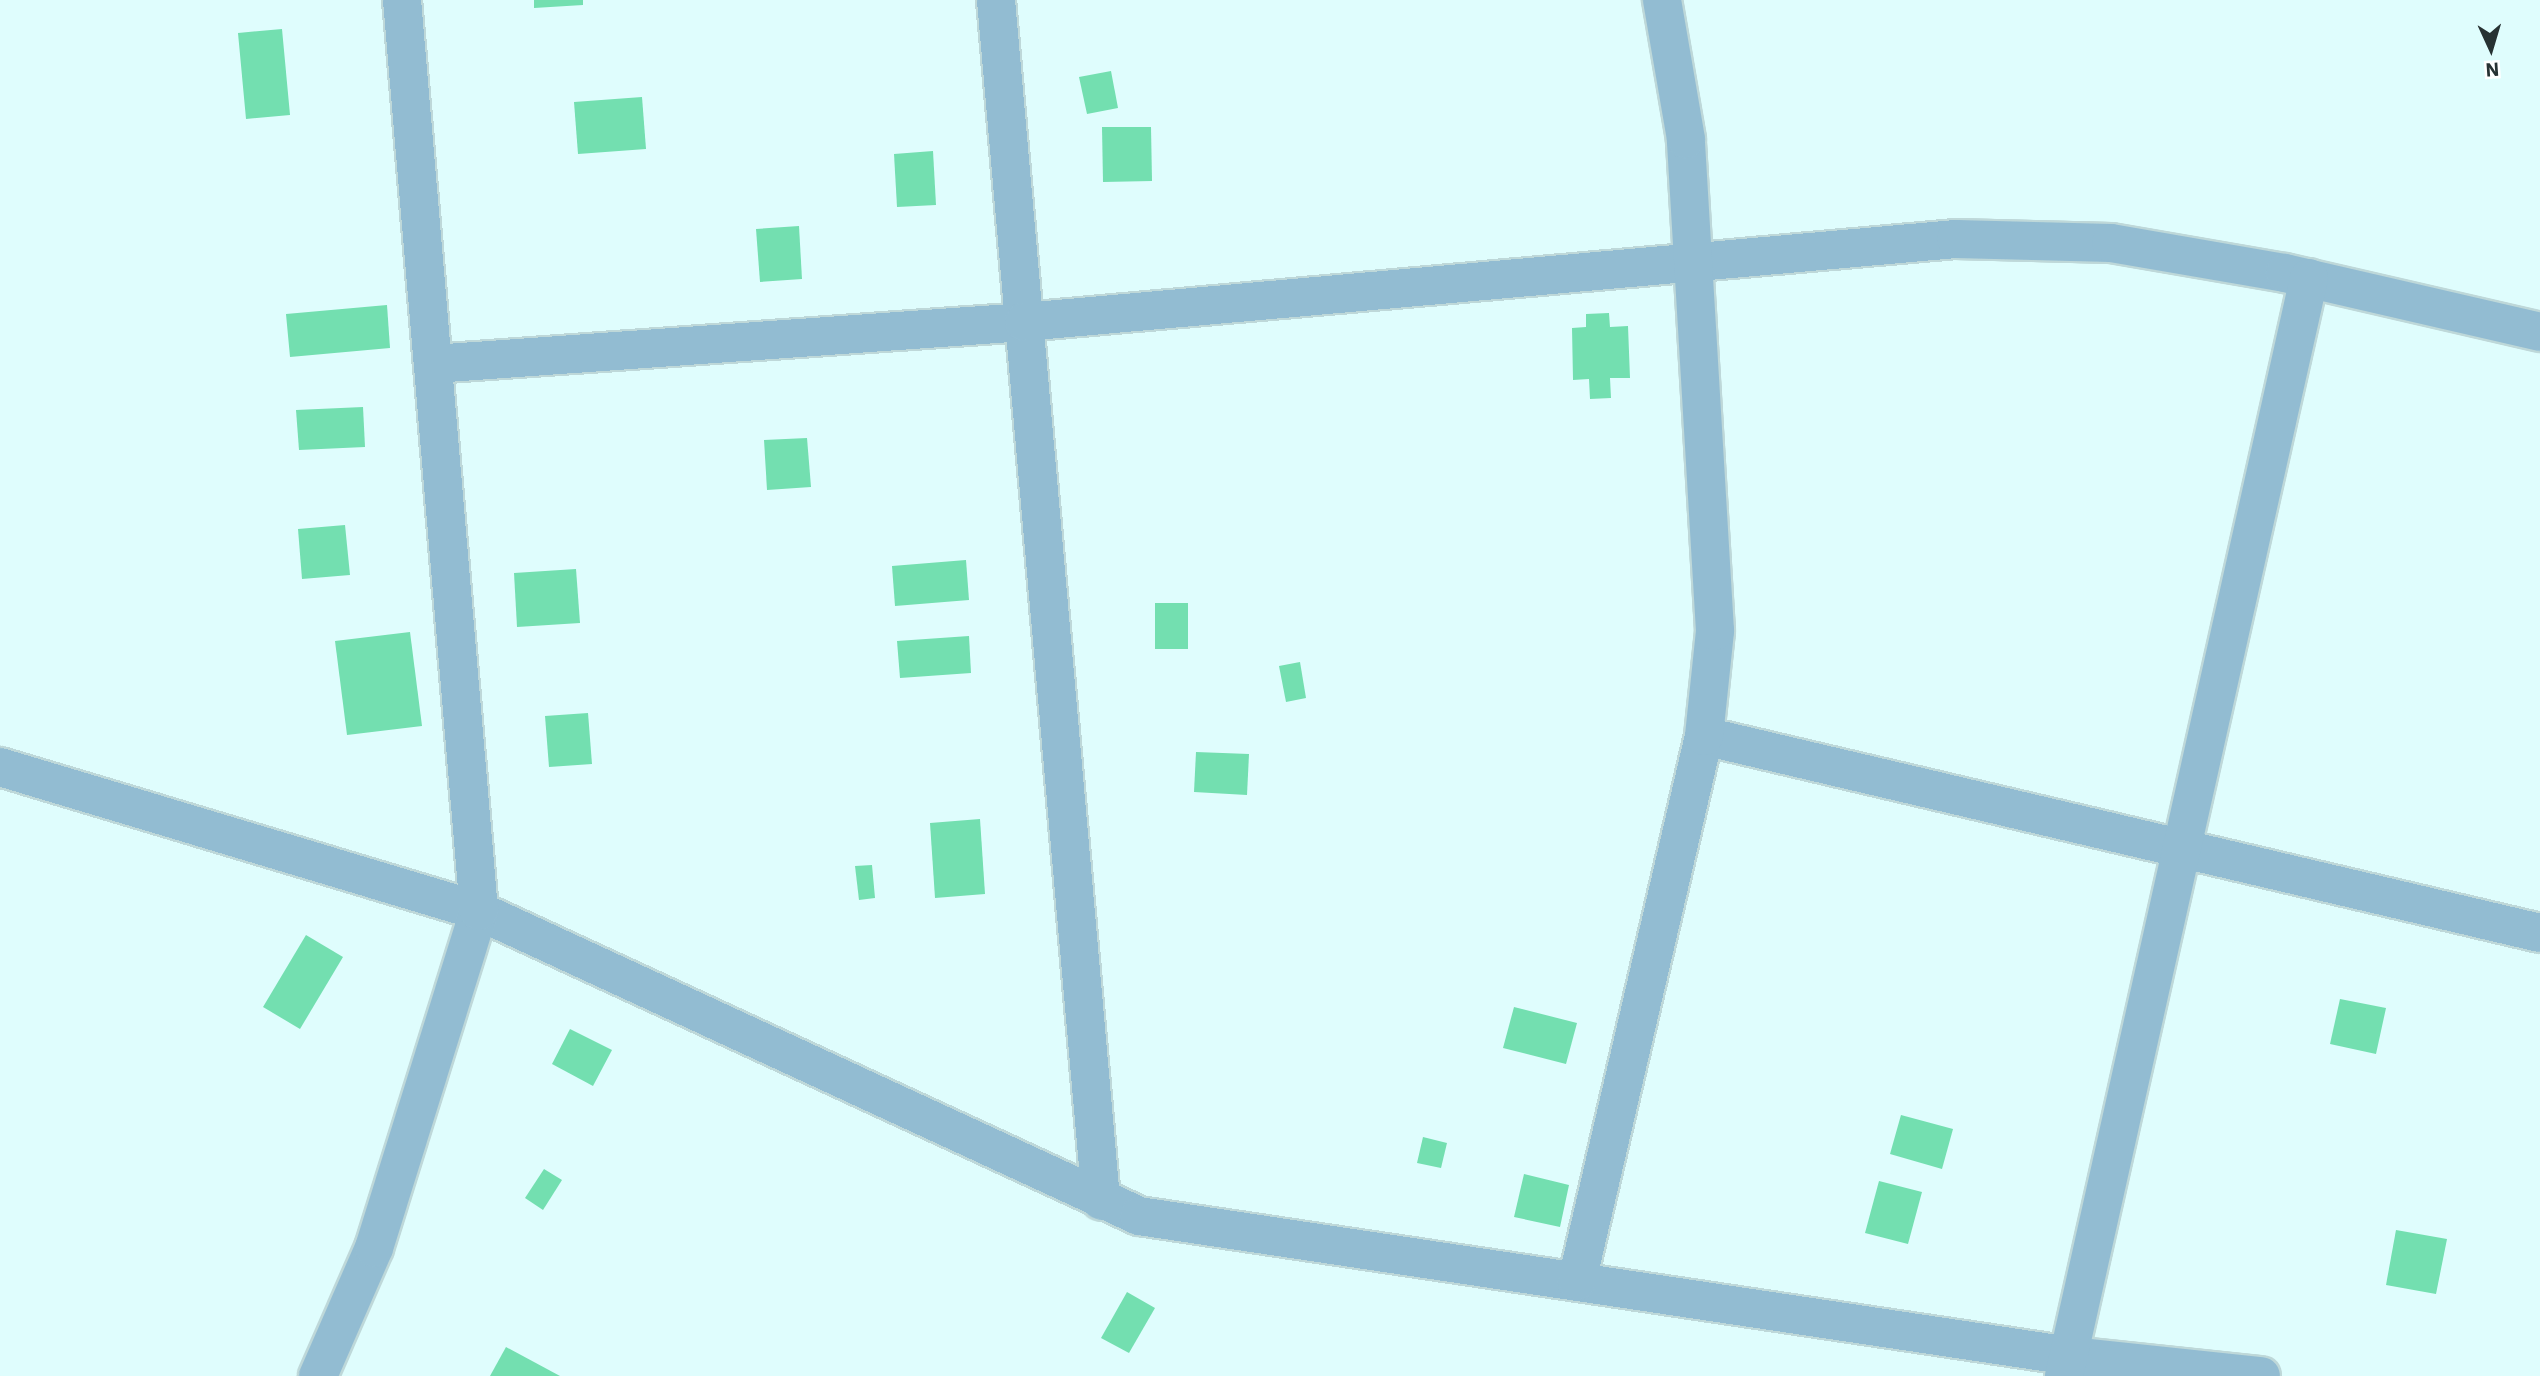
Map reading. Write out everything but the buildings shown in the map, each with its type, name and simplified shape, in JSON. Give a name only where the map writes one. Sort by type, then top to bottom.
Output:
[{"type":"street","points":[[318,1376],[374,1248],[479,911],[402,0]]},
{"type":"street","points":[[996,0],[1101,1200]]},
{"type":"street","points":[[1577,1282],[1704,736],[1716,631],[1686,139],[1662,0]]},
{"type":"street","points":[[433,364],[1024,322],[1956,239],[2111,243],[2309,278],[2540,332]]},
{"type":"street","points":[[2067,1366],[2309,278]]},
{"type":"street","points":[[1704,736],[2540,933]]},
{"type":"street","points":[[0,767],[479,911],[1139,1216],[1577,1282],[2067,1366],[2261,1376]]}]
